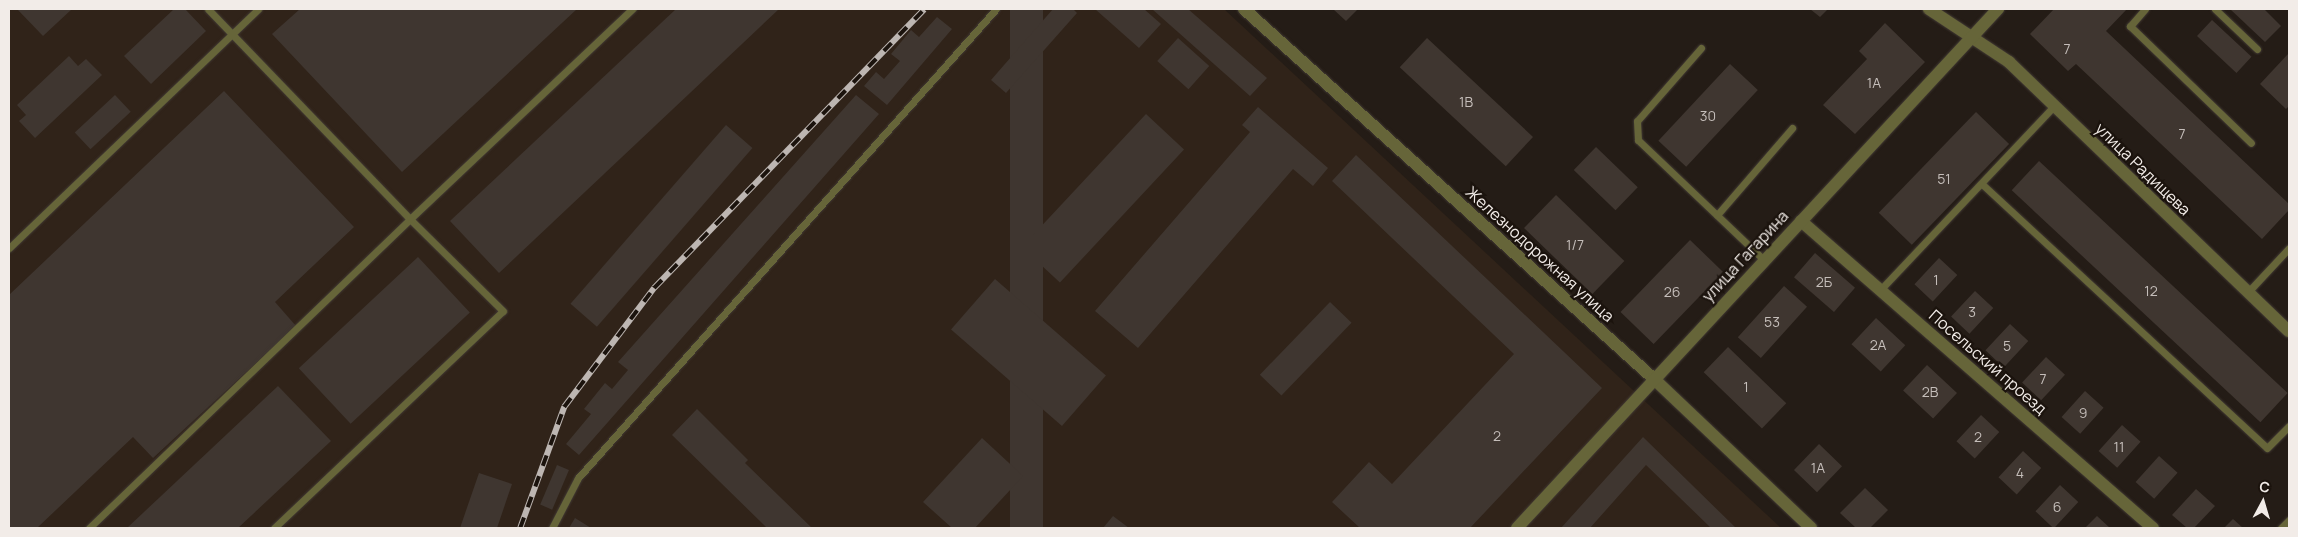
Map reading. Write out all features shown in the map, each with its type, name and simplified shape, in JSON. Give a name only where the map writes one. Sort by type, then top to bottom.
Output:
[{"type":"street","name":"Железнодорожная улица","points":[[1244,9],[1653,378],[1811,528]]},
{"type":"street","name":"улица Радищева","points":[[1929,9],[1970,38],[2009,62],[2289,331]]},
{"type":"street","name":"улица Гагарина","points":[[1517,528],[1653,378],[1998,9]]},
{"type":"street","name":"Посельский проезд","points":[[1801,221],[2153,528]]},
{"type":"lane","points":[[208,9],[410,219],[503,312],[274,528]]},
{"type":"lane","points":[[9,248],[258,9]]},
{"type":"lane","points":[[89,528],[410,219],[632,9]]},
{"type":"lane","points":[[552,528],[578,478],[996,9]]},
{"type":"lane","points":[[2145,9],[2130,26],[2251,143]]},
{"type":"lane","points":[[2215,9],[2257,50]]},
{"type":"lane","points":[[1701,48],[1636,121],[1638,140],[1764,260]]},
{"type":"lane","points":[[1880,290],[2054,106]]},
{"type":"lane","points":[[1717,215],[1792,128]]},
{"type":"lane","points":[[1982,184],[2267,448],[2289,426]]},
{"type":"lane","points":[[2248,292],[2289,248]]},
{"type":"lane","points":[[2281,528],[2289,520]]},
{"type":"shaded area","points":[[9,9],[1224,9],[1781,528],[9,528]]},
{"type":"building","points":[[17,9],[72,9],[43,36]]},
{"type":"building","points":[[174,9],[185,9],[206,31],[151,84],[124,56]]},
{"type":"building","points":[[300,9],[577,9],[402,172],[272,34]]},
{"type":"building","points":[[676,9],[779,9],[499,273],[450,221]]},
{"type":"building","points":[[1010,9],[1043,9],[1043,528],[1010,528]]},
{"type":"building","points":[[1053,9],[1073,9],[1077,13],[1006,93],[991,80]]},
{"type":"building","points":[[1095,9],[1144,9],[1161,24],[1139,48]]},
{"type":"building","points":[[1152,9],[1188,9],[1267,78],[1250,96]]},
{"type":"building","points":[[1333,9],[1358,9],[1346,21]]},
{"type":"building","points":[[1810,9],[1828,9],[1820,17]]},
{"type":"building","points":[[2054,9],[2127,9],[2106,31],[2289,204],[2289,210],[2262,239],[2076,64],[2068,71],[2030,34]]},
{"type":"building","points":[[2230,9],[2264,9],[2281,26],[2265,42]]},
{"type":"building","points":[[937,17],[952,29],[887,105],[864,86],[876,72],[884,79],[900,61],[891,54],[911,30],[919,37]]},
{"type":"building","points":[[2212,20],[2251,57],[2236,73],[2197,36]]},
{"type":"building","points":[[1885,23],[1925,62],[1855,134],[1823,105],[1867,59],[1859,51]]},
{"type":"building","points":[[1178,38],[1209,66],[1188,89],[1157,61]]},
{"type":"building","points":[[1427,38],[1533,137],[1506,166],[1400,67]]},
{"type":"building","points":[[2289,53],[2289,106],[2286,109],[2260,84]]},
{"type":"building","points":[[69,56],[78,66],[86,59],[102,75],[35,138],[19,121],[26,115],[17,105]]},
{"type":"building","points":[[1730,64],[1758,90],[1686,167],[1658,141]]},
{"type":"building","points":[[224,91],[354,227],[275,302],[296,326],[153,458],[133,437],[37,528],[9,528],[9,295]]},
{"type":"building","points":[[115,95],[131,112],[90,149],[75,133]]},
{"type":"building","points":[[856,95],[879,114],[579,455],[566,444],[591,414],[584,409],[605,383],[612,389],[628,370],[618,362]]},
{"type":"building","points":[[1258,107],[1328,168],[1313,186],[1293,169],[1138,348],[1095,311],[1250,132],[1242,125]]},
{"type":"building","points":[[1976,112],[2009,144],[1912,245],[1879,213]]},
{"type":"building","points":[[1146,114],[1184,149],[1060,283],[1022,247]]},
{"type":"building","points":[[726,125],[752,148],[597,327],[571,304]]},
{"type":"building","points":[[1596,147],[1638,187],[1615,210],[1574,170]]},
{"type":"building","points":[[1356,155],[1602,388],[1470,528],[1360,528],[1332,502],[1369,462],[1392,484],[1514,354],[1332,181]]},
{"type":"building","points":[[2039,161],[2288,393],[2260,422],[2012,190]]},
{"type":"building","points":[[1556,195],[1624,261],[1592,294],[1524,228]]},
{"type":"building","points":[[1690,240],[1723,272],[1654,344],[1621,312]]},
{"type":"building","points":[[1815,253],[1855,288],[1834,312],[1794,277]]},
{"type":"building","points":[[418,257],[470,313],[351,424],[299,368]]},
{"type":"building","points":[[1939,258],[1957,275],[1933,301],[1914,284]]},
{"type":"building","points":[[995,279],[1106,375],[1062,426],[951,330]]},
{"type":"building","points":[[1784,286],[1807,307],[1761,358],[1738,337]]},
{"type":"building","points":[[1975,291],[1993,308],[1969,334],[1951,317]]},
{"type":"building","points":[[1330,302],[1352,323],[1281,395],[1260,375]]},
{"type":"building","points":[[1876,318],[1905,345],[1881,372],[1851,344]]},
{"type":"building","points":[[2010,324],[2028,341],[2004,367],[1985,350]]},
{"type":"building","points":[[1728,347],[1786,403],[1762,428],[1704,372]]},
{"type":"building","points":[[2046,357],[2065,375],[2041,400],[2022,383]]},
{"type":"building","points":[[1927,365],[1957,393],[1933,419],[1903,391]]},
{"type":"building","points":[[278,386],[331,441],[238,528],[127,528]]},
{"type":"building","points":[[2085,391],[2104,408],[2080,434],[2062,417]]},
{"type":"building","points":[[697,409],[748,460],[745,463],[812,528],[767,528],[672,435]]},
{"type":"building","points":[[1981,415],[1999,432],[1975,458],[1956,441]]},
{"type":"building","points":[[2122,425],[2141,442],[2117,468],[2099,451]]},
{"type":"building","points":[[1643,437],[1736,528],[1711,528],[1646,465],[1590,528],[1561,528]]},
{"type":"building","points":[[982,438],[1023,476],[975,528],[952,528],[923,502]]},
{"type":"building","points":[[1819,444],[1842,466],[1817,492],[1794,470]]},
{"type":"building","points":[[2023,451],[2041,468],[2017,494],[1998,477]]},
{"type":"building","points":[[2159,456],[2178,473],[2154,499],[2136,482]]},
{"type":"building","points":[[557,465],[569,470],[552,510],[540,505]]},
{"type":"building","points":[[479,473],[512,484],[497,528],[460,528]]},
{"type":"building","points":[[2060,485],[2078,502],[2054,528],[2035,511]]},
{"type":"building","points":[[1865,488],[1888,510],[1870,528],[1856,528],[1840,513]]},
{"type":"building","points":[[2196,489],[2215,506],[2194,528],[2187,528],[2172,515]]},
{"type":"building","points":[[1113,516],[1129,528],[1103,528]]},
{"type":"building","points":[[2097,516],[2110,528],[2085,528]]},
{"type":"building","points":[[575,518],[591,528],[569,528]]},
{"type":"building","points":[[2233,519],[2243,528],[2224,528]]},
{"type":"railway","points":[[520,528],[564,407],[654,288],[924,9]]}]
